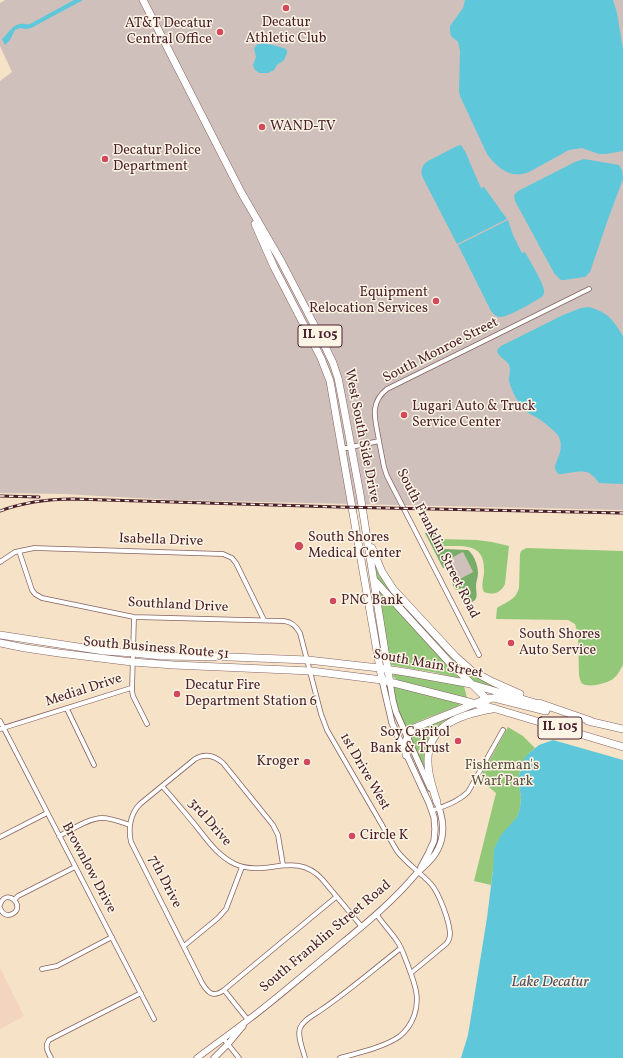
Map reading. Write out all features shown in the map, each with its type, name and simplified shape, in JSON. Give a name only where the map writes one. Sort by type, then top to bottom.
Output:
[{"type":"main road","name":"West South Side Drive","points":[[143,0],[241,192],[281,261],[333,363],[341,392],[363,514],[390,682]]},
{"type":"main road","name":"West South Side Drive","points":[[241,192],[274,267],[326,368],[332,388],[379,668]]},
{"type":"main road","name":"IL 105","points":[[363,514],[372,549],[389,584],[459,660],[472,671],[542,705],[591,721],[623,729]]},
{"type":"main road","name":"IL 105","points":[[360,556],[366,569],[374,579],[496,709],[623,747]]},
{"type":"main road","name":"South Business Route 51","points":[[0,635],[104,651],[161,656],[308,660]]},
{"type":"main road","name":"South Business Route 51","points":[[0,643],[59,653],[174,666],[311,672]]},
{"type":"main road","name":"South Main Street","points":[[308,660],[388,669],[471,684],[542,705]]},
{"type":"main road","name":"South Franklin Street Road","points":[[379,668],[382,680]]},
{"type":"main road","name":"South Main Street","points":[[311,672],[382,680],[496,709]]},
{"type":"main road","points":[[406,756],[407,737],[411,731],[418,726],[486,699],[494,698],[591,721]]},
{"type":"main road","points":[[438,805],[430,779],[428,763],[429,751],[434,737],[443,727],[455,720],[473,713],[496,709]]},
{"type":"street","name":"South Monroe Street","points":[[379,442],[374,406],[378,397],[382,393],[393,386],[589,289]]},
{"type":"street","points":[[342,449],[379,442]]},
{"type":"street","name":"South Franklin Street Road","points":[[379,442],[387,476],[479,655]]},
{"type":"street","name":"Isabella Drive","points":[[19,551],[34,548],[227,555],[236,563],[264,620]]},
{"type":"street","points":[[0,562],[19,551]]},
{"type":"street","name":"Southland Drive","points":[[19,551],[30,585],[35,594],[47,600],[134,617],[288,621],[296,626],[300,633],[311,672]]},
{"type":"street","name":"Medial Drive","points":[[2,729],[131,688],[134,617]]},
{"type":"street","name":"1st Drive West","points":[[311,672],[321,714],[330,736],[397,851],[408,864],[433,886],[443,907],[450,937],[446,944],[411,973]]},
{"type":"street","name":"South Franklin Street Road","points":[[382,680],[392,723],[432,811],[435,823],[434,841],[418,872]]},
{"type":"street","name":"South Franklin Street Road","points":[[197,1058],[248,1020],[362,927],[398,895],[418,872],[434,857],[442,841],[442,815],[396,712],[390,682]]},
{"type":"street","points":[[131,688],[133,696],[147,724]]},
{"type":"street","points":[[67,709],[94,765]]},
{"type":"street","name":"Brownlow Drive","points":[[0,721],[2,729],[154,1019]]},
{"type":"street","points":[[432,811],[438,805],[461,798],[468,792],[502,730]]},
{"type":"street","name":"7th Drive","points":[[224,990],[217,994],[212,994],[202,983],[131,842],[129,835],[133,812],[137,806],[192,761],[198,757],[214,757],[223,763],[273,825],[278,834],[283,865]]},
{"type":"street","name":"3rd Drive","points":[[162,786],[213,847],[229,861],[242,867],[256,869],[294,865],[315,873],[362,927]]},
{"type":"street","points":[[0,837],[47,813]]},
{"type":"street","points":[[59,836],[96,818],[107,818],[130,825]]},
{"type":"street","points":[[14,900],[18,896],[75,867]]},
{"type":"street","points":[[184,946],[218,918],[226,908],[242,867]]},
{"type":"street","points":[[248,1020],[224,990],[336,897]]},
{"type":"street","points":[[9,898],[16,902],[17,908],[15,913],[6,915],[2,912],[0,906],[2,901],[9,898]]},
{"type":"street","points":[[340,1058],[388,1042],[399,1036],[412,1020],[418,1003],[416,987],[401,948],[396,939],[376,915]]},
{"type":"street","points":[[42,969],[57,966],[112,937]]},
{"type":"street","points":[[306,1058],[300,1038],[302,1024],[342,996],[401,948]]},
{"type":"street","points":[[51,1058],[46,1047],[50,1040],[141,993]]},
{"type":"street","name":"South Franklin Street Road","points":[[214,1058],[248,1020]]},
{"type":"street","points":[[222,1038],[240,1058]]},
{"type":"shaded area","points":[[5,0],[623,0],[623,510],[174,500],[63,494],[0,493],[0,81],[12,72],[0,46],[0,3]]},
{"type":"shaded area","points":[[463,552],[473,572],[454,582],[443,562]]},
{"type":"shaded area","points":[[0,968],[24,1016],[0,1029]]},
{"type":"green space","points":[[435,532],[445,549],[468,550],[474,557],[478,573],[476,584],[477,596],[474,601],[469,601],[464,589],[462,588],[456,590],[452,583],[473,572],[463,552],[444,562],[446,567],[443,568],[425,533]]},
{"type":"green space","points":[[440,539],[477,540],[509,546],[505,584],[501,590],[496,593],[484,592],[482,586],[484,564],[482,557],[478,552],[473,548],[443,546]]},
{"type":"green space","points":[[526,548],[623,551],[623,665],[612,680],[595,685],[586,685],[581,682],[579,675],[578,634],[575,624],[568,620],[496,619],[497,608],[513,598],[519,588],[520,554],[521,551]]},
{"type":"green space","points":[[371,551],[379,570],[452,655],[497,686],[494,687],[473,682],[375,578]]},
{"type":"green space","points":[[376,586],[463,679],[390,665]]},
{"type":"green space","points":[[396,673],[464,686],[467,698],[399,681],[392,676]]},
{"type":"green space","points":[[394,686],[462,703],[423,719],[406,730],[397,704],[393,688]]},
{"type":"green space","points":[[476,707],[445,721],[432,732],[425,752],[423,765],[410,739],[416,730]]},
{"type":"green space","name":"Fisherman's Warf Park","points":[[508,727],[523,736],[535,748],[529,753],[521,767],[519,776],[521,797],[520,808],[517,817],[510,826],[493,870],[491,885],[474,881],[496,793],[479,779]]},
{"type":"water","points":[[74,0],[83,0],[31,28],[20,28],[15,30],[10,40],[5,45],[2,39],[14,26],[30,24]]},
{"type":"water","points":[[465,0],[613,0],[617,13],[623,49],[623,151],[599,154],[582,148],[569,150],[529,172],[522,174],[511,173],[500,168],[487,154],[460,96],[460,51],[458,42],[451,36],[450,26],[463,8]]},
{"type":"water","points":[[262,43],[286,49],[287,51],[284,60],[277,65],[274,70],[268,73],[259,73],[255,70],[253,65],[256,57],[254,48],[258,44]]},
{"type":"water","points":[[461,145],[481,188],[484,187],[507,219],[457,244],[423,178],[421,171],[428,161]]},
{"type":"water","points":[[584,159],[619,165],[622,170],[623,179],[590,272],[585,277],[561,280],[554,273],[515,201],[514,195],[518,191],[575,162]]},
{"type":"water","points":[[508,220],[513,235],[522,253],[525,252],[540,279],[544,293],[543,296],[520,310],[503,317],[499,317],[491,311],[458,245]]},
{"type":"water","points":[[589,307],[596,309],[610,318],[623,336],[623,484],[599,483],[590,473],[582,471],[558,473],[555,467],[560,450],[561,442],[559,437],[555,431],[527,412],[520,404],[513,392],[509,380],[509,365],[497,351],[501,346],[563,315],[581,308]]},
{"type":"water","name":"Lake Decatur","points":[[553,740],[623,760],[623,1058],[461,1058],[468,1035],[487,918],[494,849],[501,835],[517,817],[520,808],[521,797],[519,776],[524,759],[539,745]]},
{"type":"railway","points":[[0,496],[39,497]]},
{"type":"railway","points":[[0,511],[18,505],[36,502],[73,499],[339,507],[623,513]]},
{"type":"place","name":"Decatur Athletic Club","points":[[286,8]]},
{"type":"place","name":"AT&T Decatur Central Office","points":[[220,32]]},
{"type":"place","name":"WAND-TV","points":[[262,127]]},
{"type":"place","name":"Decatur Police Department","points":[[105,159]]},
{"type":"place","name":"Equipment Relocation Services","points":[[436,301]]},
{"type":"place","name":"Lugari Auto & Truck Service Center","points":[[404,415]]},
{"type":"place","name":"South Shores Medical Center","points":[[299,546]]},
{"type":"place","name":"PNC Bank","points":[[333,601]]},
{"type":"place","name":"South Shores Auto Service","points":[[511,643]]},
{"type":"place","name":"Decatur Fire Department Station 6","points":[[177,694]]},
{"type":"place","name":"Soy Capitol Bank & Trust","points":[[458,741]]},
{"type":"place","name":"Kroger","points":[[307,762]]},
{"type":"place","name":"Circle K","points":[[352,836]]}]
